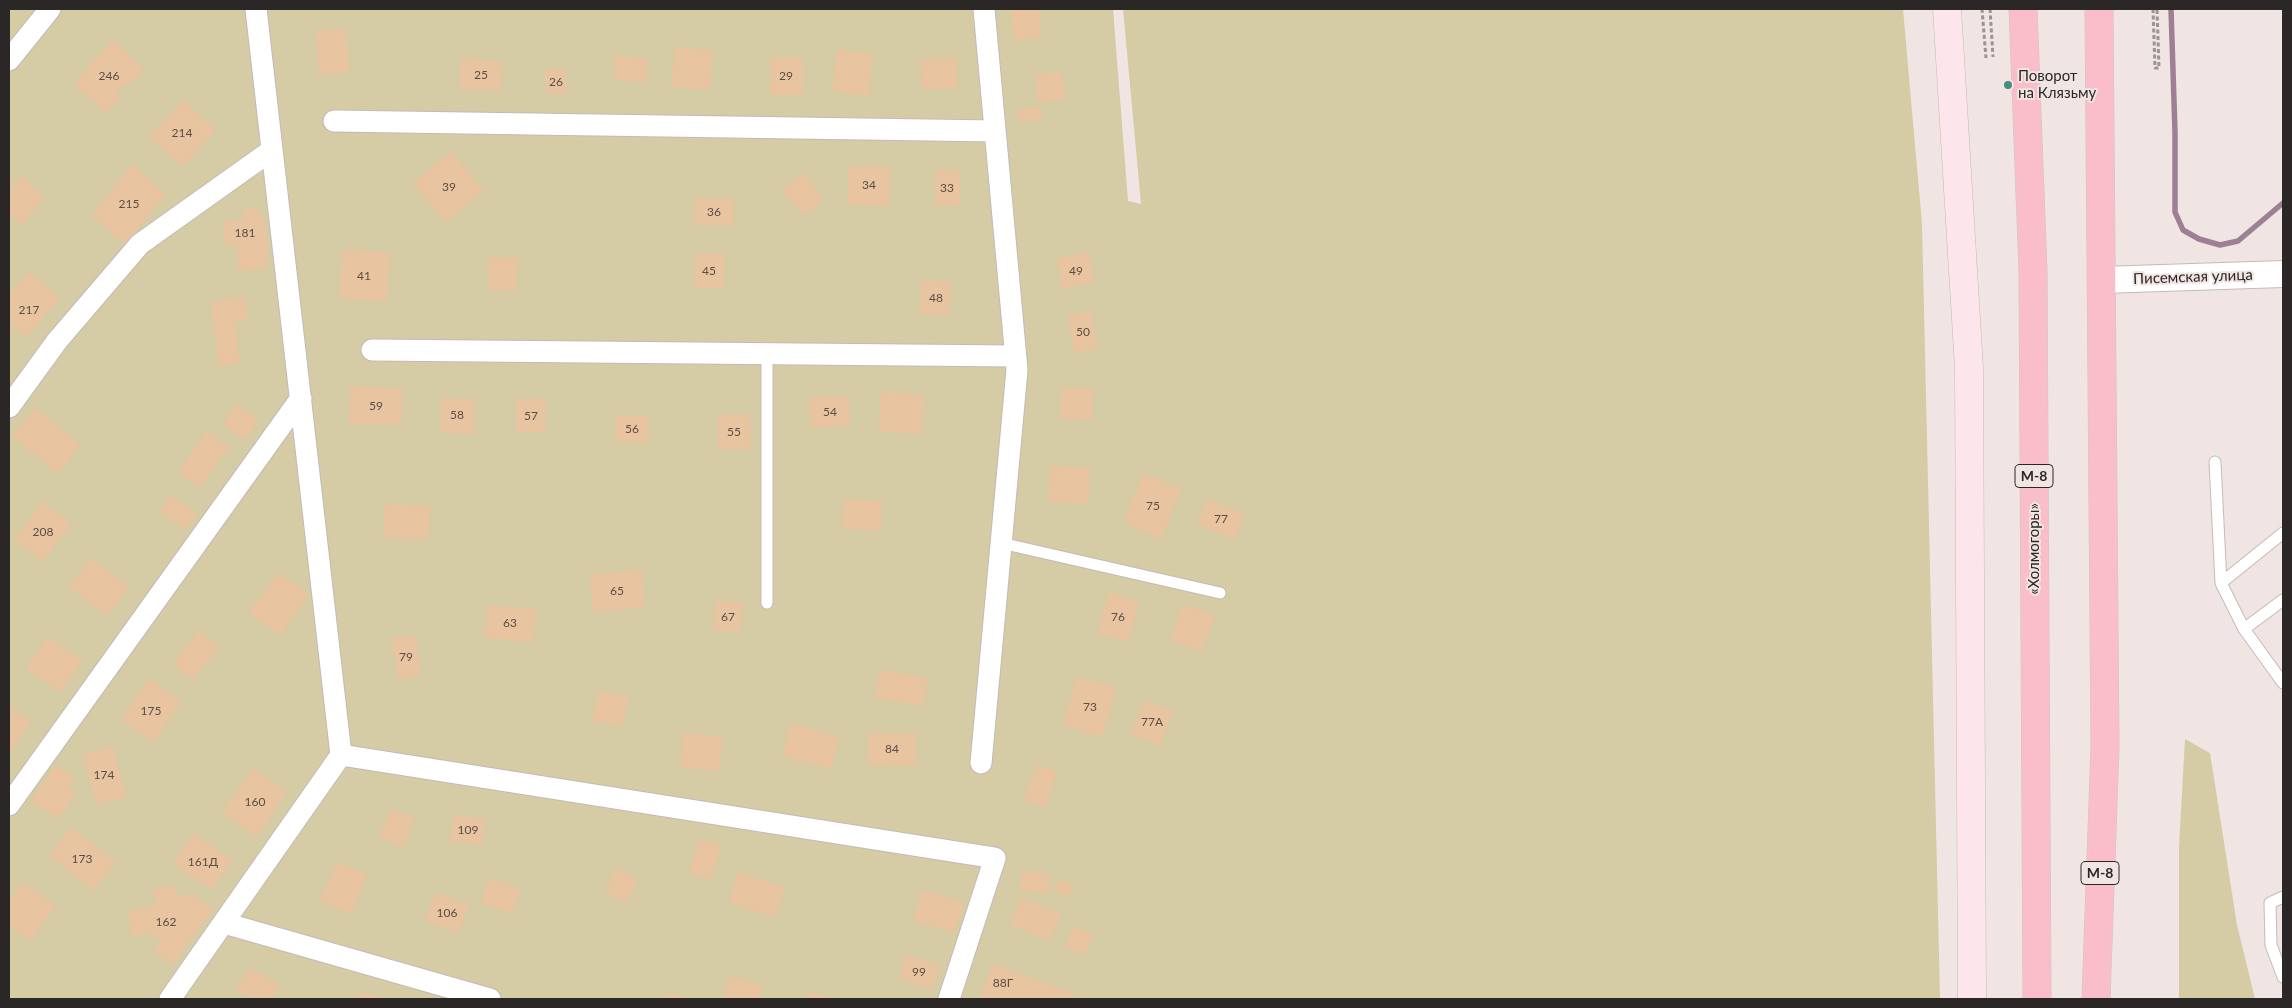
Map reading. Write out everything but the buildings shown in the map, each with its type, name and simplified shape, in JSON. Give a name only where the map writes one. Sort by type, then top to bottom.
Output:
[{"type":"highway","name":"«Холмогоры»","points":[[2023,9],[2033,270],[2037,999]]},
{"type":"highway","name":"М-8","points":[[2096,999],[2105,747],[2099,9]]},
{"type":"main road","points":[[1947,9],[1969,368],[1972,999]]},
{"type":"main road","points":[[2030,999],[2037,944]]},
{"type":"street","points":[[9,60],[50,9]]},
{"type":"street","points":[[170,999],[341,756],[256,9]]},
{"type":"street","points":[[981,763],[1017,370],[984,9]]},
{"type":"street","points":[[334,121],[995,131]]},
{"type":"street","points":[[9,407],[57,341],[140,244],[272,150]]},
{"type":"street","name":"Писемская улица","points":[[2102,280],[2283,274]]},
{"type":"street","points":[[372,350],[1016,356]]},
{"type":"street","points":[[9,804],[301,398]]},
{"type":"street","points":[[341,756],[995,858],[949,999]]},
{"type":"street","points":[[224,923],[490,999]]},
{"type":"lane","points":[[767,354],[767,603]]},
{"type":"lane","points":[[2215,462],[2221,583],[2244,629],[2283,683]]},
{"type":"lane","points":[[2221,583],[2283,533]]},
{"type":"lane","points":[[1001,542],[1220,593]]},
{"type":"lane","points":[[2244,629],[2283,600]]},
{"type":"lane","points":[[2283,897],[2270,903],[2271,945],[2283,977]]},
{"type":"path","points":[[1982,9],[1986,58]]},
{"type":"path","points":[[1990,9],[1993,57]]},
{"type":"path","points":[[2153,9],[2155,68],[2159,68],[2157,9]]},
{"type":"shaded area","points":[[9,9],[1113,9],[1128,201],[1141,204],[1123,9],[1903,9],[1922,224],[1940,999],[9,999]]},
{"type":"shaded area","points":[[2185,739],[2210,753],[2237,925],[2255,999],[2179,999],[2179,847]]},
{"type":"waterway","points":[[2171,9],[2175,132],[2175,212],[2183,230],[2199,239],[2220,245],[2238,241],[2283,203]]},
{"type":"place","name":"Поворот на Клязьму","points":[[2008,85]]}]
